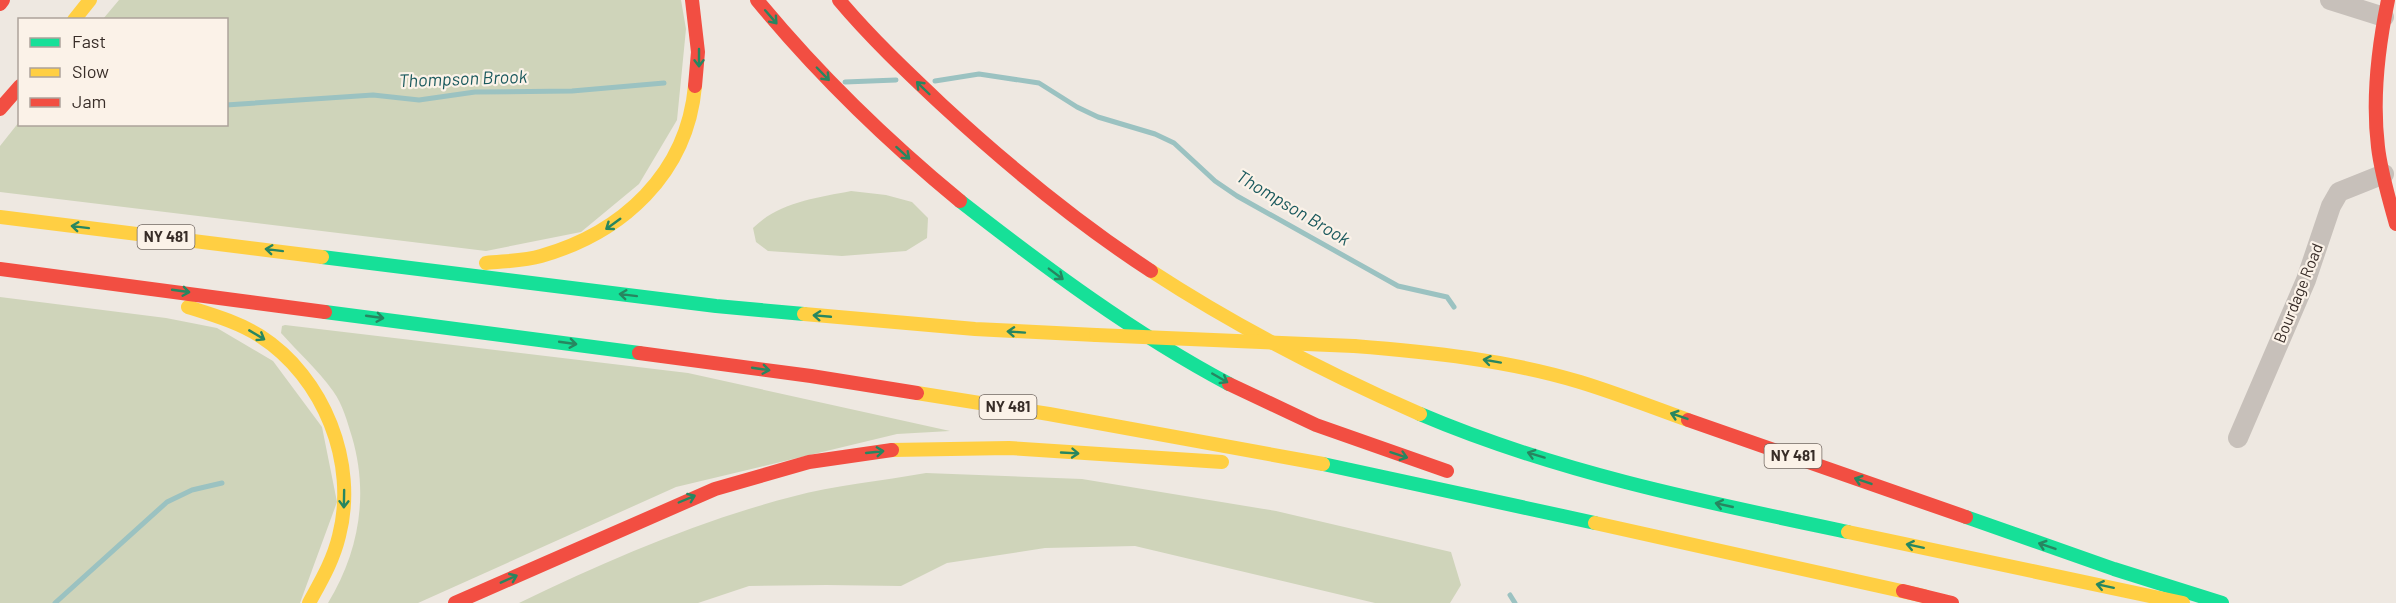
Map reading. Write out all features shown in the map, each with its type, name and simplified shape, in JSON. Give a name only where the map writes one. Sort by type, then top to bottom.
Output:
[{"type":"main road","points":[[0,4],[3,0]]},
{"type":"main road","points":[[76,18],[90,0]]},
{"type":"main road","points":[[332,257],[507,263],[540,258],[567,250],[584,243],[615,224],[664,174],[689,124],[699,68],[698,39],[692,0]]},
{"type":"main road","points":[[757,0],[860,113],[920,169],[982,220],[1065,281],[1164,345],[1272,406],[1354,440],[1459,475]]},
{"type":"main road","points":[[839,0],[872,38],[965,129],[1075,220],[1169,284],[1261,338],[1365,388],[1460,429],[1512,448],[1649,487],[2183,603]]},
{"type":"main road","points":[[2386,9],[2376,75],[2377,140],[2396,225]]},
{"type":"main road","points":[[0,109],[18,88]]},
{"type":"main road","name":"NY 481","points":[[0,217],[716,306],[963,328],[1354,346],[1505,363],[1580,382],[2114,569],[2223,603]]},
{"type":"main road","name":"NY 481","points":[[0,268],[870,384],[1180,436],[1355,470],[1924,596]]},
{"type":"main road","points":[[82,278],[171,302],[241,326],[277,350],[298,369],[318,395],[330,419],[338,445],[345,496],[343,524],[336,552],[324,580],[309,603]]},
{"type":"main road","points":[[455,603],[692,497],[758,474],[840,456],[924,448],[973,448],[1355,470]]},
{"type":"main road","points":[[1514,491],[1952,603]]},
{"type":"street","points":[[2330,0],[2386,9]]},
{"type":"street","name":"Bourdage Road","points":[[2238,438],[2306,280],[2331,206],[2339,192],[2384,174]]},
{"type":"green space","points":[[119,0],[681,0],[686,29],[677,120],[639,184],[581,232],[486,251],[0,192],[0,146],[18,123],[18,126],[228,126],[228,18],[104,18]]},
{"type":"green space","points":[[851,191],[886,195],[912,202],[928,218],[927,238],[906,251],[842,256],[768,251],[756,242],[753,228],[774,212],[799,202]]},
{"type":"green space","points":[[0,297],[166,318],[217,328],[273,361],[322,427],[337,502],[300,603],[0,603]]},
{"type":"green space","points":[[282,326],[688,373],[950,431],[897,434],[676,487],[418,603],[328,603],[339,584],[354,543],[360,502],[357,459],[352,437],[339,402],[321,376],[281,333]]},
{"type":"green space","points":[[926,473],[1082,479],[1276,511],[1451,552],[1461,585],[1450,603],[1375,603],[1135,546],[1045,548],[947,563],[901,586],[749,586],[698,603],[519,603],[619,557],[687,530],[756,507],[841,486]]},
{"type":"waterway","name":"Thompson Brook","points":[[935,81],[979,74],[1039,83],[1077,107],[1098,117],[1155,134],[1174,143],[1215,181],[1237,196],[1398,286],[1447,297],[1454,307]]},
{"type":"waterway","name":"Thompson Brook","points":[[845,82],[896,80]]},
{"type":"waterway","name":"Thompson Brook","points":[[228,105],[373,95],[419,100],[475,92],[572,91],[664,83]]},
{"type":"waterway","points":[[55,603],[167,502],[192,490],[222,483]]},
{"type":"waterway","name":"Thompson Brook","points":[[1510,595],[1515,603]]},
{"type":"traffic: fast","points":[[960,201],[1025,251],[1124,321],[1229,384]]},
{"type":"traffic: fast","points":[[322,257],[716,306],[804,314]]},
{"type":"traffic: fast","points":[[325,312],[639,353]]},
{"type":"traffic: fast","points":[[1420,414],[1524,453],[1631,484],[1848,532]]},
{"type":"traffic: fast","points":[[1323,464],[1595,523]]},
{"type":"traffic: fast","points":[[1966,517],[2114,569],[2222,603]]},
{"type":"traffic: slow","points":[[76,18],[90,0]]},
{"type":"traffic: slow","points":[[486,263],[521,260],[571,246],[598,232],[623,215],[645,195],[664,172],[679,146],[689,118],[695,86]]},
{"type":"traffic: slow","points":[[0,217],[322,257]]},
{"type":"traffic: slow","points":[[1151,271],[1183,292],[1283,348],[1420,414]]},
{"type":"traffic: slow","points":[[188,307],[243,327],[283,353],[302,374],[331,424],[344,480],[344,508],[333,554],[309,603]]},
{"type":"traffic: slow","points":[[804,314],[975,329],[1096,335]]},
{"type":"traffic: slow","points":[[1096,335],[1354,346]]},
{"type":"traffic: slow","points":[[1354,346],[1440,354],[1525,368],[1594,386],[1688,420]]},
{"type":"traffic: slow","points":[[917,393],[1049,414],[1323,464]]},
{"type":"traffic: slow","points":[[892,450],[1009,448],[1222,462]]},
{"type":"traffic: slow","points":[[1595,523],[1924,596]]},
{"type":"traffic: slow","points":[[1848,532],[2183,603]]},
{"type":"traffic: jam","points":[[0,4],[3,0]]},
{"type":"traffic: jam","points":[[692,0],[698,52],[695,86]]},
{"type":"traffic: jam","points":[[757,0],[804,54],[854,105],[960,201]]},
{"type":"traffic: jam","points":[[839,0],[902,66],[991,149],[1069,213],[1151,271]]},
{"type":"traffic: jam","points":[[2388,0],[2379,55],[2376,129],[2379,157],[2396,224]]},
{"type":"traffic: jam","points":[[0,109],[18,88]]},
{"type":"traffic: jam","points":[[0,269],[325,312]]},
{"type":"traffic: jam","points":[[639,353],[917,393]]},
{"type":"traffic: jam","points":[[1229,384],[1316,425],[1447,471]]},
{"type":"traffic: jam","points":[[1688,420],[1966,517]]},
{"type":"traffic: jam","points":[[455,603],[715,489],[809,462],[892,450]]},
{"type":"traffic: jam","points":[[1903,591],[1952,603]]}]
